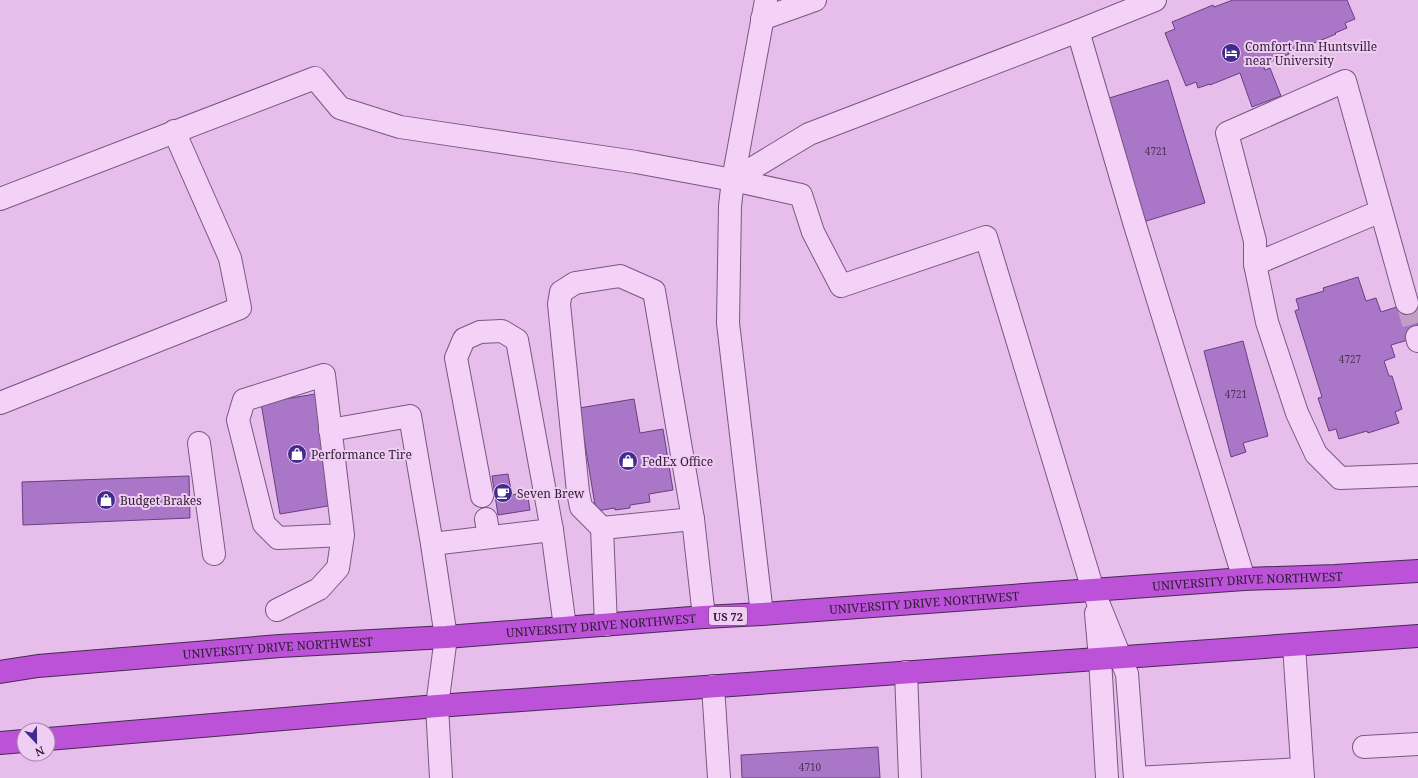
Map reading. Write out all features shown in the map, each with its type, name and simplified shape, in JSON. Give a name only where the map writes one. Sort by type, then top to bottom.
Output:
[{"type":"highway","name":"UNIVERSITY DRIVE NORTHWEST","points":[[0,672],[38,666],[280,646],[446,637],[565,627],[1244,579],[1418,571]]},
{"type":"highway","points":[[56,738],[437,706],[1418,636]]},
{"type":"highway","points":[[0,660],[38,666]]},
{"type":"highway","points":[[0,743],[16,742]]},
{"type":"lane","points":[[762,614],[728,324],[730,206],[733,180],[764,9],[815,0]]},
{"type":"lane","points":[[733,180],[809,134],[1155,0]]},
{"type":"lane","points":[[1078,31],[1134,222],[1244,579]]},
{"type":"lane","points":[[0,199],[315,78],[340,108],[400,127],[636,162],[733,180],[801,195],[813,232],[842,286],[986,237],[1093,590],[1110,658],[1107,778]]},
{"type":"lane","points":[[1407,303],[1345,81],[1226,133],[1255,241],[1255,264],[1267,322],[1297,413],[1316,454],[1340,478],[1418,475]]},
{"type":"lane","points":[[0,403],[240,308],[230,258],[174,131]]},
{"type":"lane","points":[[1255,264],[1381,211]]},
{"type":"lane","points":[[606,625],[602,528],[581,508],[578,492],[559,304],[561,292],[575,283],[620,276],[654,291],[693,519],[704,617]]},
{"type":"lane","points":[[482,496],[456,358],[464,339],[480,332],[502,331],[517,340],[552,530],[565,627]]},
{"type":"lane","points":[[277,610],[319,589],[338,568],[342,535],[324,375],[244,400],[238,420],[264,524],[278,538],[342,535]]},
{"type":"lane","points":[[330,430],[410,416],[446,637],[437,706],[441,778]]},
{"type":"lane","points":[[199,443],[214,554]]},
{"type":"lane","points":[[602,528],[693,519]]},
{"type":"lane","points":[[432,544],[487,528],[552,530]]},
{"type":"lane","points":[[1110,658],[1127,674],[1135,778],[1302,773],[1294,646]]},
{"type":"lane","points":[[906,672],[910,778]]},
{"type":"lane","points":[[713,686],[719,778]]},
{"type":"lane","points":[[1364,747],[1418,744]]},
{"type":"building","name":"Comfort Inn Huntsville near University","points":[[1233,0],[1347,0],[1355,19],[1345,23],[1347,28],[1335,33],[1336,34],[1307,46],[1306,44],[1288,52],[1289,54],[1263,65],[1265,70],[1270,68],[1281,96],[1252,107],[1240,73],[1210,85],[1198,88],[1196,82],[1186,86],[1165,33],[1175,29],[1172,22],[1213,5],[1214,7]]},
{"type":"building","points":[[1168,80],[1205,203],[1143,222],[1106,99]]},
{"type":"building","points":[[1358,277],[1366,301],[1376,298],[1381,312],[1418,300],[1418,337],[1391,345],[1395,357],[1384,361],[1389,376],[1392,376],[1402,409],[1395,412],[1399,423],[1368,433],[1367,431],[1339,439],[1336,429],[1329,431],[1318,398],[1322,397],[1295,311],[1299,309],[1296,299],[1324,291],[1323,288]]},
{"type":"building","points":[[1243,341],[1268,436],[1243,443],[1246,452],[1231,457],[1204,351]]},
{"type":"building","name":"Performance Tire","points":[[315,394],[334,505],[280,514],[261,403]]},
{"type":"building","name":"FedEx Office","points":[[634,399],[640,433],[663,429],[673,490],[649,494],[650,502],[630,505],[630,508],[615,510],[615,508],[596,511],[579,408]]},
{"type":"building","name":"Seven Brew","points":[[508,474],[512,495],[527,492],[530,510],[498,515],[492,476]]},
{"type":"building","name":"Budget Brakes","points":[[189,476],[190,518],[23,525],[22,482]]},
{"type":"building","points":[[878,747],[880,778],[742,778],[741,755]]},
{"type":"tunnel","points":[[1407,303],[1417,337]]},
{"type":"place","name":"Comfort Inn Huntsville near University","points":[[1231,53]]},
{"type":"place","name":"Performance Tire","points":[[297,454]]},
{"type":"place","name":"FedEx Office","points":[[628,461]]},
{"type":"place","name":"Seven Brew","points":[[503,493]]},
{"type":"place","name":"Budget Brakes","points":[[106,500]]}]
